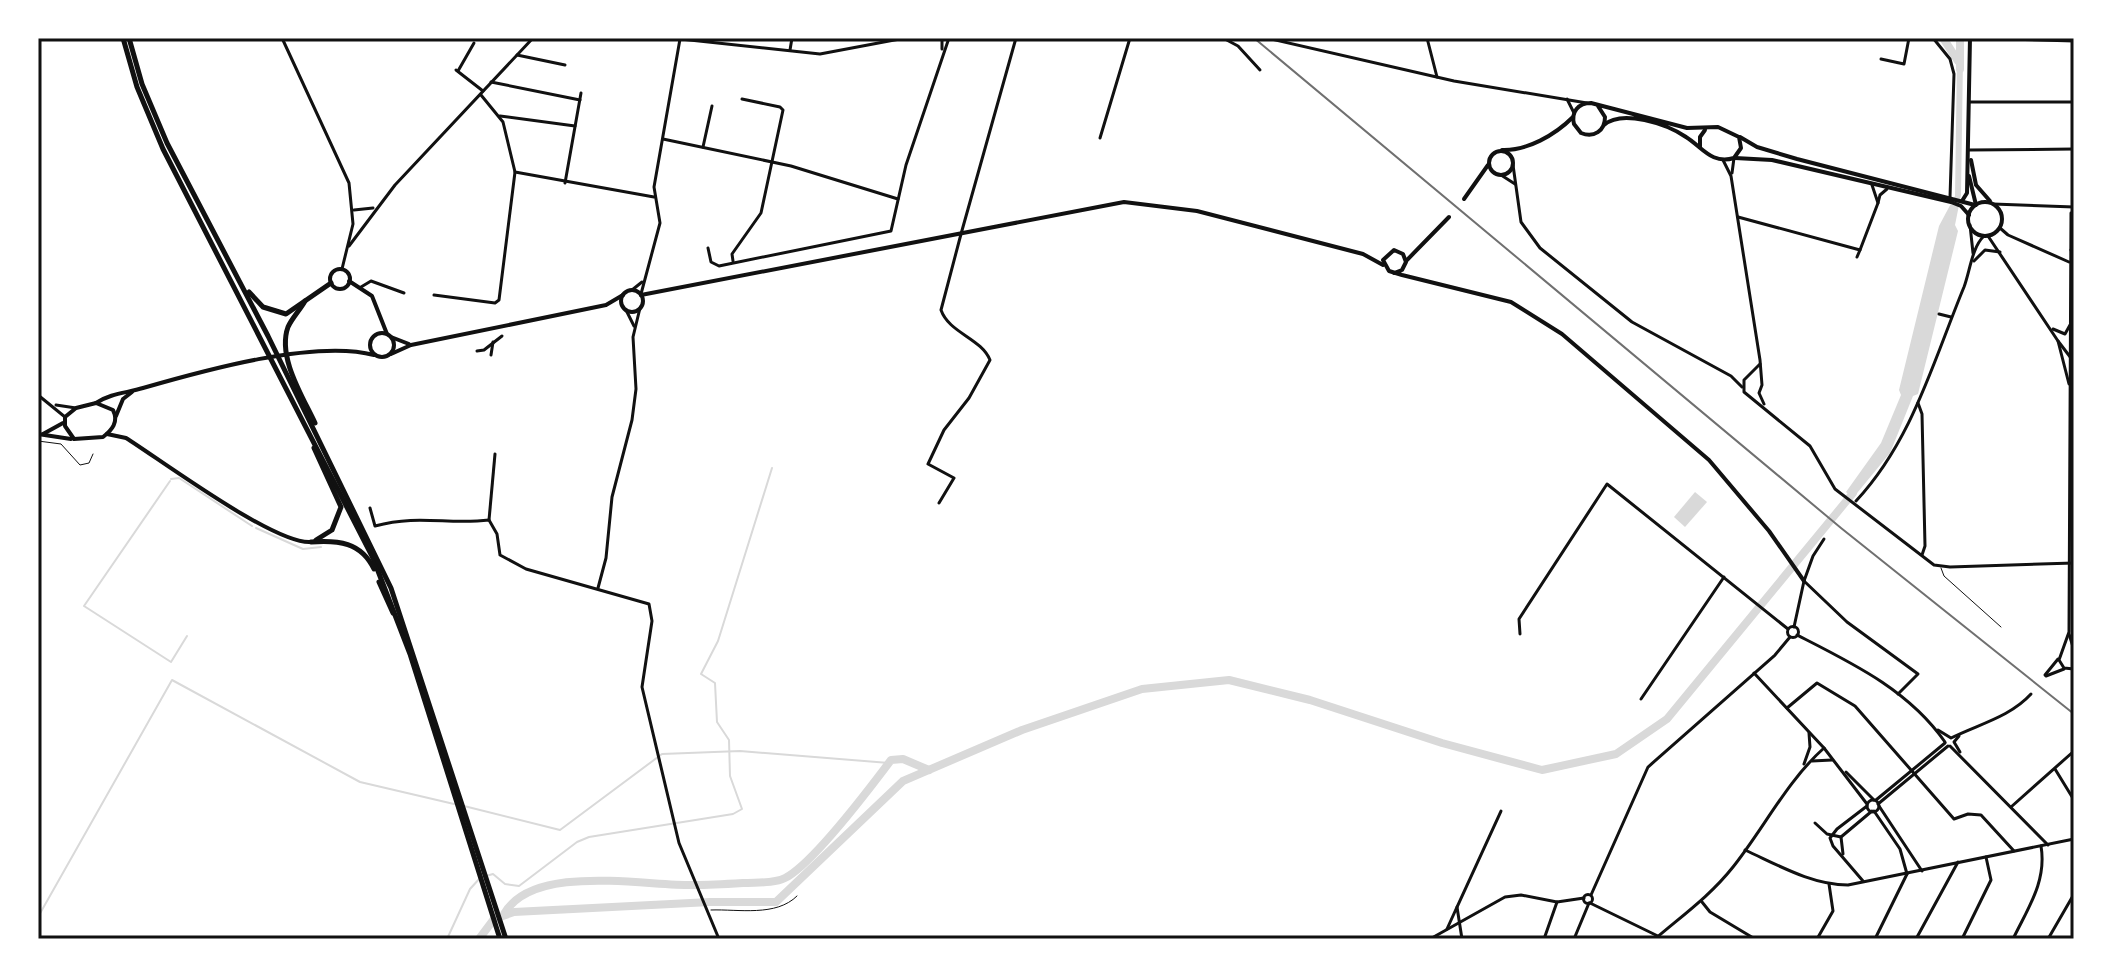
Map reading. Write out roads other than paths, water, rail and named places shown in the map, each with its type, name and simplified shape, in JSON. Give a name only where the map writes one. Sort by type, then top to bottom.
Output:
[{"type":"highway","points":[[126,40],[155,117],[322,443],[396,600],[503,939]]},
{"type":"highway","points":[[126,40],[163,149],[362,534],[400,624],[454,784]]},
{"type":"highway","points":[[237,275],[255,299],[276,313],[290,313],[331,283]]},
{"type":"highway","points":[[305,301],[289,325],[286,344],[294,377],[322,443]]},
{"type":"highway","points":[[309,431],[341,507],[332,530],[311,542]]},
{"type":"highway","points":[[311,542],[348,543],[364,554],[400,624]]},
{"type":"main road","points":[[1961,204],[1967,195],[1970,38]]},
{"type":"main road","points":[[1464,199],[1479,180],[1491,156],[1502,150],[1525,147],[1558,130],[1587,103],[1687,128],[1718,127],[1761,148],[1797,159],[1961,204],[1992,204]]},
{"type":"main road","points":[[1598,106],[1605,117],[1604,125]]},
{"type":"main road","points":[[1573,115],[1577,130]]},
{"type":"main road","points":[[1558,130],[1594,134],[1620,117],[1639,120],[1682,134],[1706,155],[1723,160],[1772,160],[1887,189],[1951,199]]},
{"type":"main road","points":[[1701,149],[1701,135],[1708,128]]},
{"type":"main road","points":[[1735,158],[1741,148],[1739,137]]},
{"type":"main road","points":[[1479,180],[1499,174],[1513,163],[1525,147]]},
{"type":"main road","points":[[1502,150],[1513,163]]},
{"type":"main road","points":[[1961,204],[1969,215],[1970,225],[1986,236],[2000,228],[2001,213],[1976,185],[1969,150]]},
{"type":"main road","points":[[1489,164],[1499,174]]},
{"type":"main road","points":[[1968,169],[1976,205],[1969,215]]},
{"type":"main road","points":[[39,434],[57,429],[76,408],[202,371],[255,361],[352,350],[383,357],[411,345],[606,305],[632,290],[654,295],[1101,204],[1147,202],[1363,254],[1394,273],[1511,302],[1562,334],[1709,460],[1744,499],[1804,581]]},
{"type":"main road","points":[[1394,273],[1449,217]]},
{"type":"main road","points":[[1363,254],[1420,248]]},
{"type":"main road","points":[[1401,252],[1415,277]]},
{"type":"main road","points":[[1383,265],[1387,253]]},
{"type":"main road","points":[[342,269],[348,274],[349,281],[340,289],[331,283],[333,272],[342,269]]},
{"type":"main road","points":[[349,281],[361,287],[375,302],[378,320],[394,347],[391,354]]},
{"type":"main road","points":[[641,294],[641,307]]},
{"type":"main road","points":[[623,295],[625,309]]},
{"type":"main road","points":[[606,305],[625,309],[641,307],[654,295]]},
{"type":"main road","points":[[374,355],[372,338],[378,320]]},
{"type":"main road","points":[[352,350],[372,338],[389,335],[411,345]]},
{"type":"main road","points":[[107,434],[123,399],[134,390]]},
{"type":"main road","points":[[96,403],[108,406],[126,438]]},
{"type":"main road","points":[[65,419],[66,430],[74,439]]},
{"type":"main road","points":[[39,434],[89,441],[107,434],[126,438],[273,530],[302,543],[311,542]]},
{"type":"street","points":[[282,38],[349,183],[353,210],[349,246],[342,269]]},
{"type":"street","points":[[349,246],[377,206],[533,38]]},
{"type":"street","points":[[671,38],[830,53],[905,38]]},
{"type":"street","points":[[790,51],[792,38]]},
{"type":"street","points":[[941,56],[942,38]]},
{"type":"street","points":[[708,248],[711,262],[716,266],[889,233],[949,38]]},
{"type":"street","points":[[939,503],[954,478],[928,464],[944,430],[969,398],[990,360],[984,350],[947,321],[941,310],[1016,38]]},
{"type":"street","points":[[1100,138],[1130,38]]},
{"type":"street","points":[[1223,38],[1238,46],[1260,70]]},
{"type":"street","points":[[1267,38],[1437,77],[1587,103]]},
{"type":"street","points":[[1427,38],[1437,77]]},
{"type":"street","points":[[1881,59],[1904,64],[1909,38]]},
{"type":"street","points":[[1933,38],[1950,59],[1954,74],[1951,199]]},
{"type":"street","points":[[1970,38],[2074,41]]},
{"type":"street","points":[[641,294],[660,223],[659,207],[654,197],[680,39]]},
{"type":"street","points":[[434,295],[495,303],[499,300],[515,172],[499,116],[481,92],[457,71],[474,43]]},
{"type":"street","points":[[517,55],[565,65]]},
{"type":"street","points":[[491,82],[580,100]]},
{"type":"street","points":[[565,183],[581,93]]},
{"type":"street","points":[[1563,97],[1570,102],[1573,115]]},
{"type":"street","points":[[733,261],[732,254],[761,213],[782,108],[742,99]]},
{"type":"street","points":[[1969,102],[2074,102]]},
{"type":"street","points":[[703,147],[712,106]]},
{"type":"street","points":[[499,116],[575,126]]},
{"type":"street","points":[[663,139],[772,162],[898,199]]},
{"type":"street","points":[[1969,150],[2074,150],[2069,262],[2073,347],[2070,389]]},
{"type":"street","points":[[1731,176],[1735,158]]},
{"type":"street","points":[[1723,160],[1731,176],[1760,364],[1762,388],[1759,393],[1750,395]]},
{"type":"street","points":[[1513,163],[1521,222],[1540,248],[1632,322],[1731,376],[1810,446],[1838,492],[1922,555],[1941,567],[2072,563]]},
{"type":"street","points":[[515,172],[654,197]]},
{"type":"street","points":[[1499,174],[1515,184]]},
{"type":"street","points":[[1872,185],[1878,203]]},
{"type":"street","points":[[1857,257],[1881,193],[1887,189]]},
{"type":"street","points":[[1992,204],[2073,207]]},
{"type":"street","points":[[353,210],[363,211],[377,206]]},
{"type":"street","points":[[2063,207],[2073,207]]},
{"type":"street","points":[[363,211],[365,222]]},
{"type":"street","points":[[1738,217],[1860,250]]},
{"type":"street","points":[[1970,225],[1974,261]]},
{"type":"street","points":[[2000,228],[2008,235],[2069,262]]},
{"type":"street","points":[[1856,501],[1886,467],[1918,403],[1974,261],[1977,244],[1986,236],[2004,255],[2073,361]]},
{"type":"street","points":[[2070,247],[2074,258]]},
{"type":"street","points":[[1974,261],[1988,249],[2004,255]]},
{"type":"street","points":[[2070,273],[2074,268]]},
{"type":"street","points":[[632,290],[645,279]]},
{"type":"street","points":[[361,287],[371,281],[404,293]]},
{"type":"street","points":[[598,588],[606,558],[612,497],[632,420],[636,389],[634,326],[641,307]]},
{"type":"street","points":[[625,309],[634,326]]},
{"type":"street","points":[[1939,314],[1951,317]]},
{"type":"street","points":[[2050,327],[2065,334],[2071,316]]},
{"type":"street","points":[[477,351],[502,336]]},
{"type":"street","points":[[2058,341],[2070,389],[2072,563],[2069,632],[2064,651],[2045,676],[2065,669],[2073,670]]},
{"type":"street","points":[[491,355],[493,342]]},
{"type":"street","points":[[1743,389],[1760,364]]},
{"type":"street","points":[[1731,376],[1760,380]]},
{"type":"street","points":[[1759,393],[1769,410]]},
{"type":"street","points":[[38,395],[53,404],[65,419]]},
{"type":"street","points":[[1918,403],[1922,414],[1925,546],[1922,555]]},
{"type":"street","points":[[53,404],[76,408]]},
{"type":"street","points":[[495,454],[489,520],[497,534],[500,555],[526,569],[642,600],[652,610],[641,679],[675,826],[719,939]]},
{"type":"street","points":[[1520,634],[1519,619],[1600,492],[1610,484],[1788,629],[1790,637]]},
{"type":"street","points":[[370,508],[375,526],[401,519],[469,523],[489,520]]},
{"type":"street","points":[[1824,539],[1813,556],[1804,581],[1794,627],[1797,635],[1866,671],[1898,694],[1935,727],[2048,845]]},
{"type":"street","points":[[1641,699],[1724,577]]},
{"type":"street","points":[[1804,581],[1847,622],[1918,674],[1898,694]]},
{"type":"street","points":[[1788,629],[1794,627]]},
{"type":"street","points":[[2064,651],[2074,650],[2069,632]]},
{"type":"street","points":[[1574,939],[1648,767],[1790,637],[1797,635]]},
{"type":"street","points":[[2060,655],[2059,662],[2065,669]]},
{"type":"street","points":[[1754,673],[1823,746],[1900,849],[1907,874],[1875,939]]},
{"type":"street","points":[[1787,708],[1817,683],[1855,706],[1954,819],[1968,814],[1981,815],[2014,851]]},
{"type":"street","points":[[1831,836],[1961,733],[2008,714],[2031,694]]},
{"type":"street","points":[[1803,768],[1808,755],[1808,730]]},
{"type":"street","points":[[1808,755],[1823,746]]},
{"type":"street","points":[[1655,939],[1702,902],[1823,746]]},
{"type":"street","points":[[2011,807],[2074,751]]},
{"type":"street","points":[[1809,762],[1819,758],[1836,762],[1877,802],[1922,871]]},
{"type":"street","points":[[2054,768],[2074,800]]},
{"type":"street","points":[[1844,857],[1839,846],[1841,837],[1873,811],[1877,802]]},
{"type":"street","points":[[1447,929],[1501,811]]},
{"type":"street","points":[[1815,823],[1831,836],[1841,837]]},
{"type":"street","points":[[1831,836],[1833,846],[1864,882]]},
{"type":"street","points":[[1745,850],[1829,884],[1864,882],[2074,839]]},
{"type":"street","points":[[2013,939],[2040,882],[2044,864],[2041,846]]},
{"type":"street","points":[[1962,939],[1991,880],[1986,857]]},
{"type":"street","points":[[1916,939],[1958,862]]},
{"type":"street","points":[[1817,939],[1833,911],[1829,884]]},
{"type":"street","points":[[2048,939],[2074,894]]},
{"type":"street","points":[[1430,939],[1505,897],[1521,895],[1557,902],[1591,895]]},
{"type":"street","points":[[1584,898],[1661,934],[1664,939]]},
{"type":"street","points":[[1544,939],[1557,902]]},
{"type":"street","points":[[1702,902],[1710,912],[1755,939]]},
{"type":"street","points":[[1457,907],[1462,939]]},
{"type":"lane","points":[[38,441],[61,444],[80,465],[89,463],[93,454]]},
{"type":"lane","points":[[1941,567],[1944,576],[2001,627]]},
{"type":"lane","points":[[708,908],[776,909],[787,906],[797,896]]},
{"type":"waterway","points":[[1943,38],[1958,61]]},
{"type":"waterway","points":[[1960,38],[1960,69]]},
{"type":"waterway","points":[[486,876],[493,874],[505,884],[519,886],[577,842],[589,837],[733,814],[742,809],[730,776],[729,740],[717,722],[715,683],[701,674],[718,641],[772,468]]},
{"type":"waterway","points":[[171,479],[179,478],[252,526]]},
{"type":"waterway","points":[[170,481],[84,606],[171,662],[187,636]]},
{"type":"waterway","points":[[479,939],[494,919],[514,912],[710,902],[776,902],[903,781],[1022,730],[1142,689],[1229,680],[1310,700],[1442,743],[1542,770],[1616,754],[1667,719],[1853,493]]},
{"type":"waterway","points":[[256,528],[303,549],[321,547]]},
{"type":"waterway","points":[[38,917],[172,680],[360,782],[454,804]]},
{"type":"waterway","points":[[464,806],[560,830],[662,754],[740,751],[889,763]]},
{"type":"waterway","points":[[504,914],[518,898],[539,888],[564,883],[620,881],[700,885],[780,880],[797,870],[825,842],[891,760],[903,759],[929,770]]},
{"type":"waterway","points":[[447,939],[470,889],[480,878]]},
{"type":"railway","points":[[1254,38],[1841,528],[2074,714]]}]
